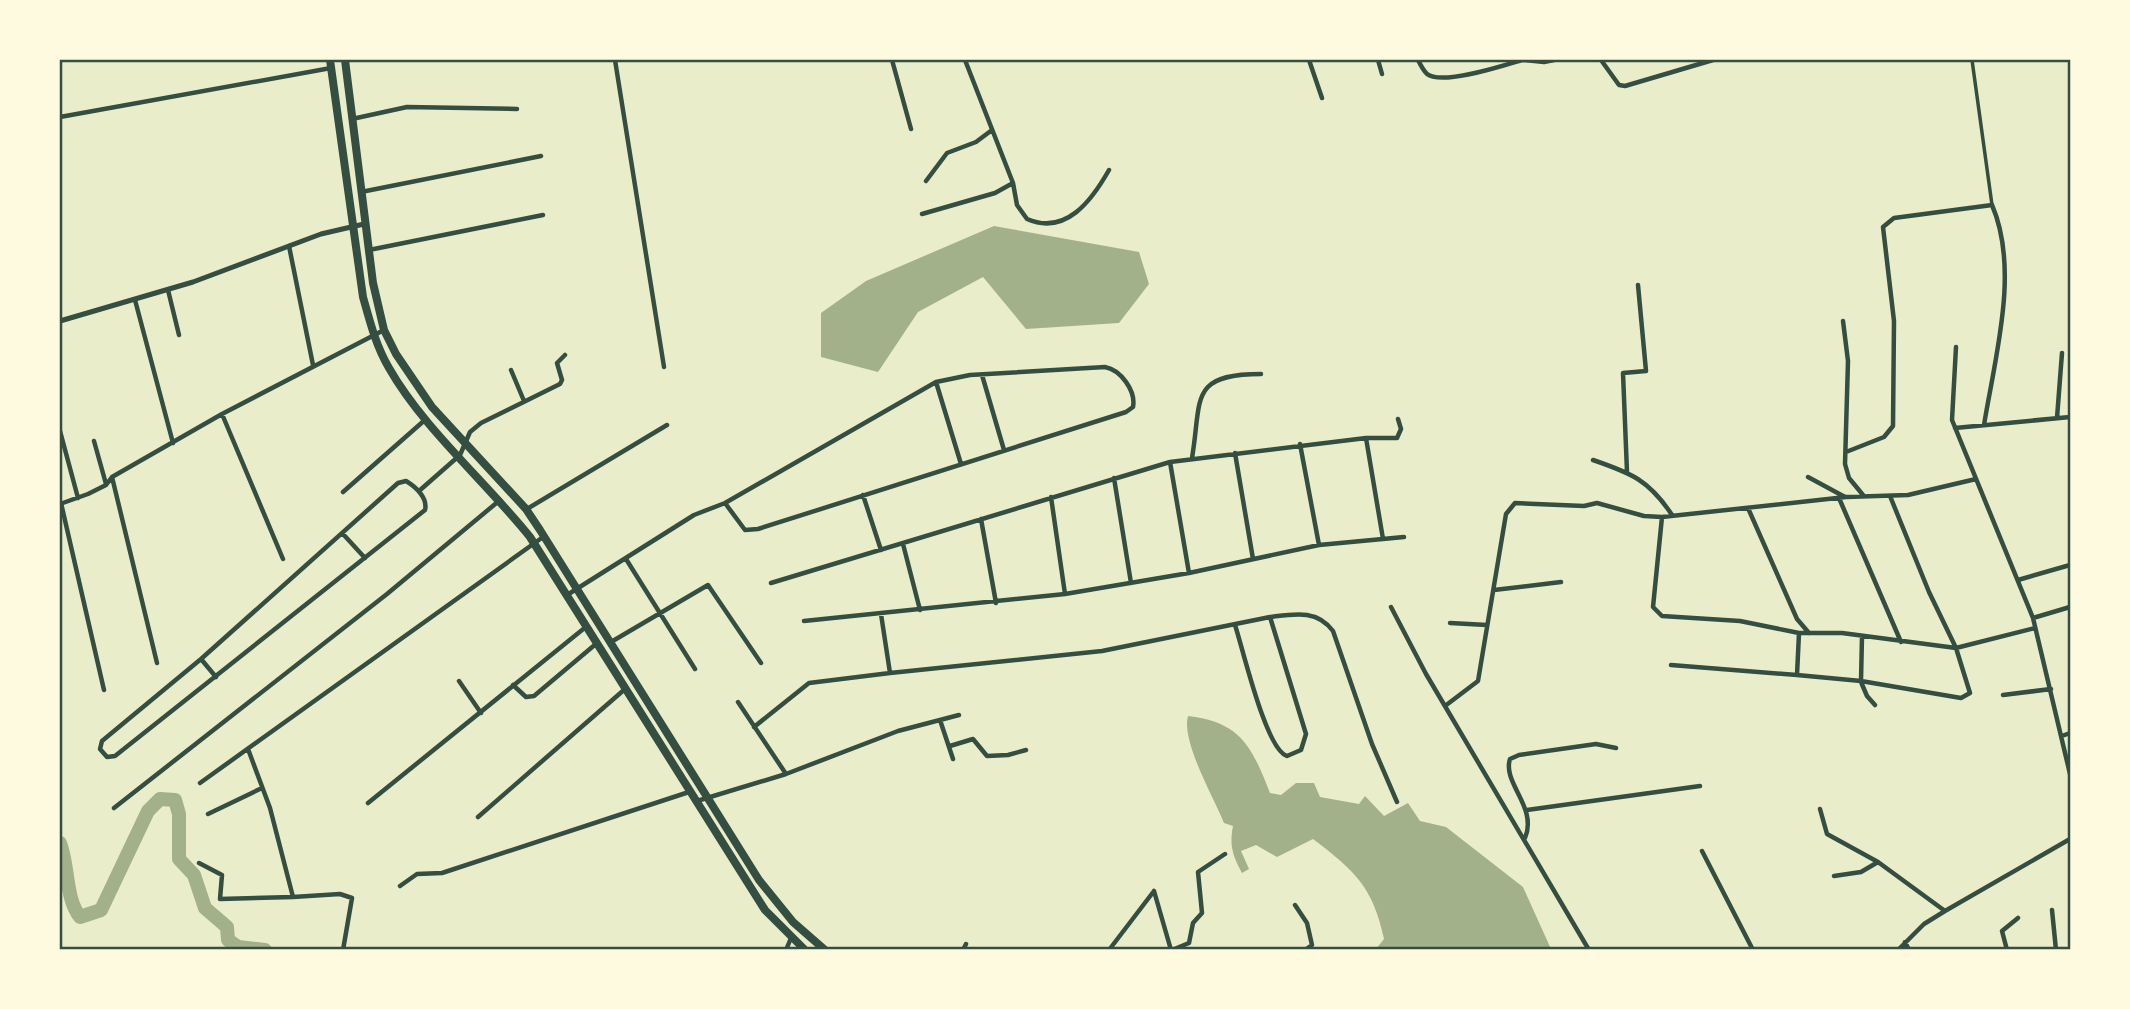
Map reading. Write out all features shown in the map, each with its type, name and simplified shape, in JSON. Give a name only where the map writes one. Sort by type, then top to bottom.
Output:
[{"type":"highway","points":[[345,60],[364,224],[384,330],[411,379],[464,443],[526,509],[775,902],[805,934],[825,950]]},
{"type":"highway","points":[[331,64],[363,298],[373,336],[396,380],[426,419],[501,500],[534,544],[765,910],[805,950]]},
{"type":"street","points":[[615,60],[664,367]]},
{"type":"street","points":[[892,60],[911,129]]},
{"type":"street","points":[[965,60],[1013,183],[1017,205],[1027,219],[1052,224],[1069,218],[1083,208],[1109,170]]},
{"type":"street","points":[[1309,60],[1322,98]]},
{"type":"street","points":[[1378,60],[1382,74]]},
{"type":"street","points":[[1418,60],[1428,74],[1436,77],[1483,71],[1523,60],[1554,60]]},
{"type":"street","points":[[1601,60],[1619,85],[1625,86],[1713,60]]},
{"type":"street","points":[[1972,60],[1993,205],[2003,236],[2006,283],[1984,425]]},
{"type":"street","points":[[60,117],[331,64]]},
{"type":"street","points":[[352,119],[407,107],[517,109]]},
{"type":"street","points":[[926,180],[947,153],[976,142],[992,130]]},
{"type":"street","points":[[360,192],[541,156]]},
{"type":"street","points":[[922,214],[995,193],[1013,183]]},
{"type":"street","points":[[1846,452],[1884,437],[1894,426],[1894,321],[1883,228],[1894,218],[1993,205]]},
{"type":"street","points":[[368,250],[543,215]]},
{"type":"street","points":[[60,321],[168,290],[246,264],[289,245],[364,224]]},
{"type":"street","points":[[289,245],[313,365]]},
{"type":"street","points":[[1627,472],[1623,373],[1646,371],[1639,285]]},
{"type":"street","points":[[168,290],[179,335]]},
{"type":"street","points":[[135,300],[173,443]]},
{"type":"street","points":[[1843,321],[1848,361],[1846,452],[1849,478],[1864,496]]},
{"type":"street","points":[[104,690],[60,504],[106,485],[112,477],[222,414],[384,330]]},
{"type":"street","points":[[1956,347],[1951,408],[1955,428],[2032,618],[2070,769]]},
{"type":"street","points":[[2057,418],[2062,353]]},
{"type":"street","points":[[419,491],[460,455],[464,443],[481,423],[560,384],[562,380],[557,363],[565,355]]},
{"type":"street","points":[[567,595],[694,514],[725,503],[936,382],[982,375],[1105,367],[1120,375],[1134,400],[1133,407],[1126,412],[751,531],[740,526],[725,503]]},
{"type":"street","points":[[511,370],[524,401]]},
{"type":"street","points":[[1192,458],[1198,405],[1207,386],[1227,376],[1261,373]]},
{"type":"street","points":[[982,375],[1004,450]]},
{"type":"street","points":[[936,382],[961,464]]},
{"type":"street","points":[[222,414],[282,559]]},
{"type":"street","points":[[1955,428],[2070,417]]},
{"type":"street","points":[[343,492],[426,419]]},
{"type":"street","points":[[771,583],[1170,462],[1300,444],[1366,438],[1397,439],[1401,429],[1398,419]]},
{"type":"street","points":[[526,509],[667,425]]},
{"type":"street","points":[[60,432],[78,498]]},
{"type":"street","points":[[1366,438],[1383,540]]},
{"type":"street","points":[[94,441],[106,485]]},
{"type":"street","points":[[1300,444],[1319,545]]},
{"type":"street","points":[[1235,453],[1253,559]]},
{"type":"street","points":[[1593,460],[1627,472],[1651,486],[1672,516]]},
{"type":"street","points":[[1170,462],[1189,573]]},
{"type":"street","points":[[112,477],[157,663]]},
{"type":"street","points":[[1808,477],[1846,497]]},
{"type":"street","points":[[1114,478],[1131,583]]},
{"type":"street","points":[[1446,706],[1468,692],[1478,681],[1506,514],[1514,503],[1584,506],[1597,503],[1644,516],[1662,517],[1846,497],[1890,496],[1976,478]]},
{"type":"street","points":[[406,481],[419,491],[425,501],[425,510],[115,756],[107,757],[100,749],[102,741],[201,659],[343,534],[398,483],[406,481]]},
{"type":"street","points":[[863,495],[881,550]]},
{"type":"street","points":[[1671,665],[1861,681],[1966,697],[1970,687],[1956,648],[1929,592],[1890,496]]},
{"type":"street","points":[[1051,497],[1065,594]]},
{"type":"street","points":[[1839,498],[1901,643]]},
{"type":"street","points":[[114,808],[387,594],[501,500]]},
{"type":"street","points":[[1748,508],[1797,619],[1810,634]]},
{"type":"street","points":[[1662,517],[1653,595],[1653,607],[1657,614],[1710,622],[1740,621],[1799,633],[1862,636],[1956,648],[2035,628]]},
{"type":"street","points":[[981,519],[996,603]]},
{"type":"street","points":[[343,534],[365,558]]},
{"type":"street","points":[[200,783],[544,536]]},
{"type":"street","points":[[804,621],[1065,594],[1189,573],[1319,545],[1405,537]]},
{"type":"street","points":[[903,544],[920,610]]},
{"type":"street","points":[[626,559],[695,669]]},
{"type":"street","points":[[2018,580],[2070,565]]},
{"type":"street","points":[[1494,590],[1561,582]]},
{"type":"street","points":[[611,642],[708,585],[761,663]]},
{"type":"street","points":[[1391,607],[1589,950]]},
{"type":"street","points":[[2032,618],[2070,607]]},
{"type":"street","points":[[754,727],[809,683],[1066,656],[1303,613],[1313,615],[1328,624],[1333,631],[1372,744],[1396,802]]},
{"type":"street","points":[[881,614],[890,673]]},
{"type":"street","points":[[1235,625],[1267,729],[1277,751],[1287,756],[1301,750],[1306,734],[1270,617]]},
{"type":"street","points":[[1450,623],[1487,625]]},
{"type":"street","points":[[368,803],[587,626]]},
{"type":"street","points":[[1797,675],[1799,633]]},
{"type":"street","points":[[1862,636],[1861,681],[1867,696],[1875,705]]},
{"type":"street","points":[[513,685],[526,697],[534,696],[598,642]]},
{"type":"street","points":[[201,659],[216,677]]},
{"type":"street","points":[[459,681],[481,713]]},
{"type":"street","points":[[478,817],[625,689]]},
{"type":"street","points":[[2003,695],[2051,689]]},
{"type":"street","points":[[737,702],[786,774]]},
{"type":"street","points":[[696,802],[786,774],[898,731],[959,715]]},
{"type":"street","points":[[940,720],[953,759]]},
{"type":"street","points":[[2062,736],[2070,733]]},
{"type":"street","points":[[950,746],[973,739],[982,752],[996,757],[1027,750]]},
{"type":"street","points":[[1525,839],[1529,824],[1527,810],[1510,771],[1509,761],[1513,757],[1596,744],[1616,748]]},
{"type":"street","points":[[248,749],[293,897]]},
{"type":"street","points":[[1527,810],[1700,786]]},
{"type":"street","points":[[208,814],[262,788]]},
{"type":"street","points":[[400,886],[417,874],[442,873],[689,792]]},
{"type":"street","points":[[1820,809],[1827,834],[1878,862],[1945,911]]},
{"type":"street","points":[[1898,950],[1945,911],[2070,839]]},
{"type":"street","points":[[1702,851],[1753,950]]},
{"type":"street","points":[[1109,950],[1154,891],[1171,950],[1189,943],[1193,923],[1202,913],[1198,872],[1225,854]]},
{"type":"street","points":[[1833,876],[1860,872],[1878,862]]},
{"type":"street","points":[[199,863],[222,875],[220,900],[340,894],[352,898],[343,950]]},
{"type":"street","points":[[1295,905],[1311,932],[1312,945],[1305,950]]},
{"type":"street","points":[[2052,910],[2056,950]]},
{"type":"street","points":[[2007,950],[2002,931],[2018,918]]},
{"type":"street","points":[[786,950],[791,938]]},
{"type":"street","points":[[1905,942],[1909,950]]},
{"type":"street","points":[[962,950],[966,944]]},
{"type":"shaded area","points":[[994,226],[1139,252],[1149,284],[1119,323],[1026,329],[983,277],[918,312],[878,372],[821,357],[821,313],[866,281]]},
{"type":"shaded area","points":[[1188,716],[1221,724],[1242,740],[1257,762],[1270,793],[1281,795],[1296,783],[1314,783],[1320,797],[1359,804],[1365,796],[1384,816],[1408,803],[1420,821],[1446,827],[1523,887],[1551,949],[1376,949],[1384,939],[1380,921],[1368,893],[1351,871],[1313,839],[1277,857],[1256,845],[1241,851],[1249,869],[1242,873],[1233,851],[1233,826],[1224,823],[1193,754],[1187,727]]},
{"type":"waterway","points":[[60,843],[75,909],[80,917],[101,910],[148,811],[160,799],[175,800],[179,814],[179,859],[194,875],[205,908],[227,927],[228,940],[238,947],[265,950]]}]
